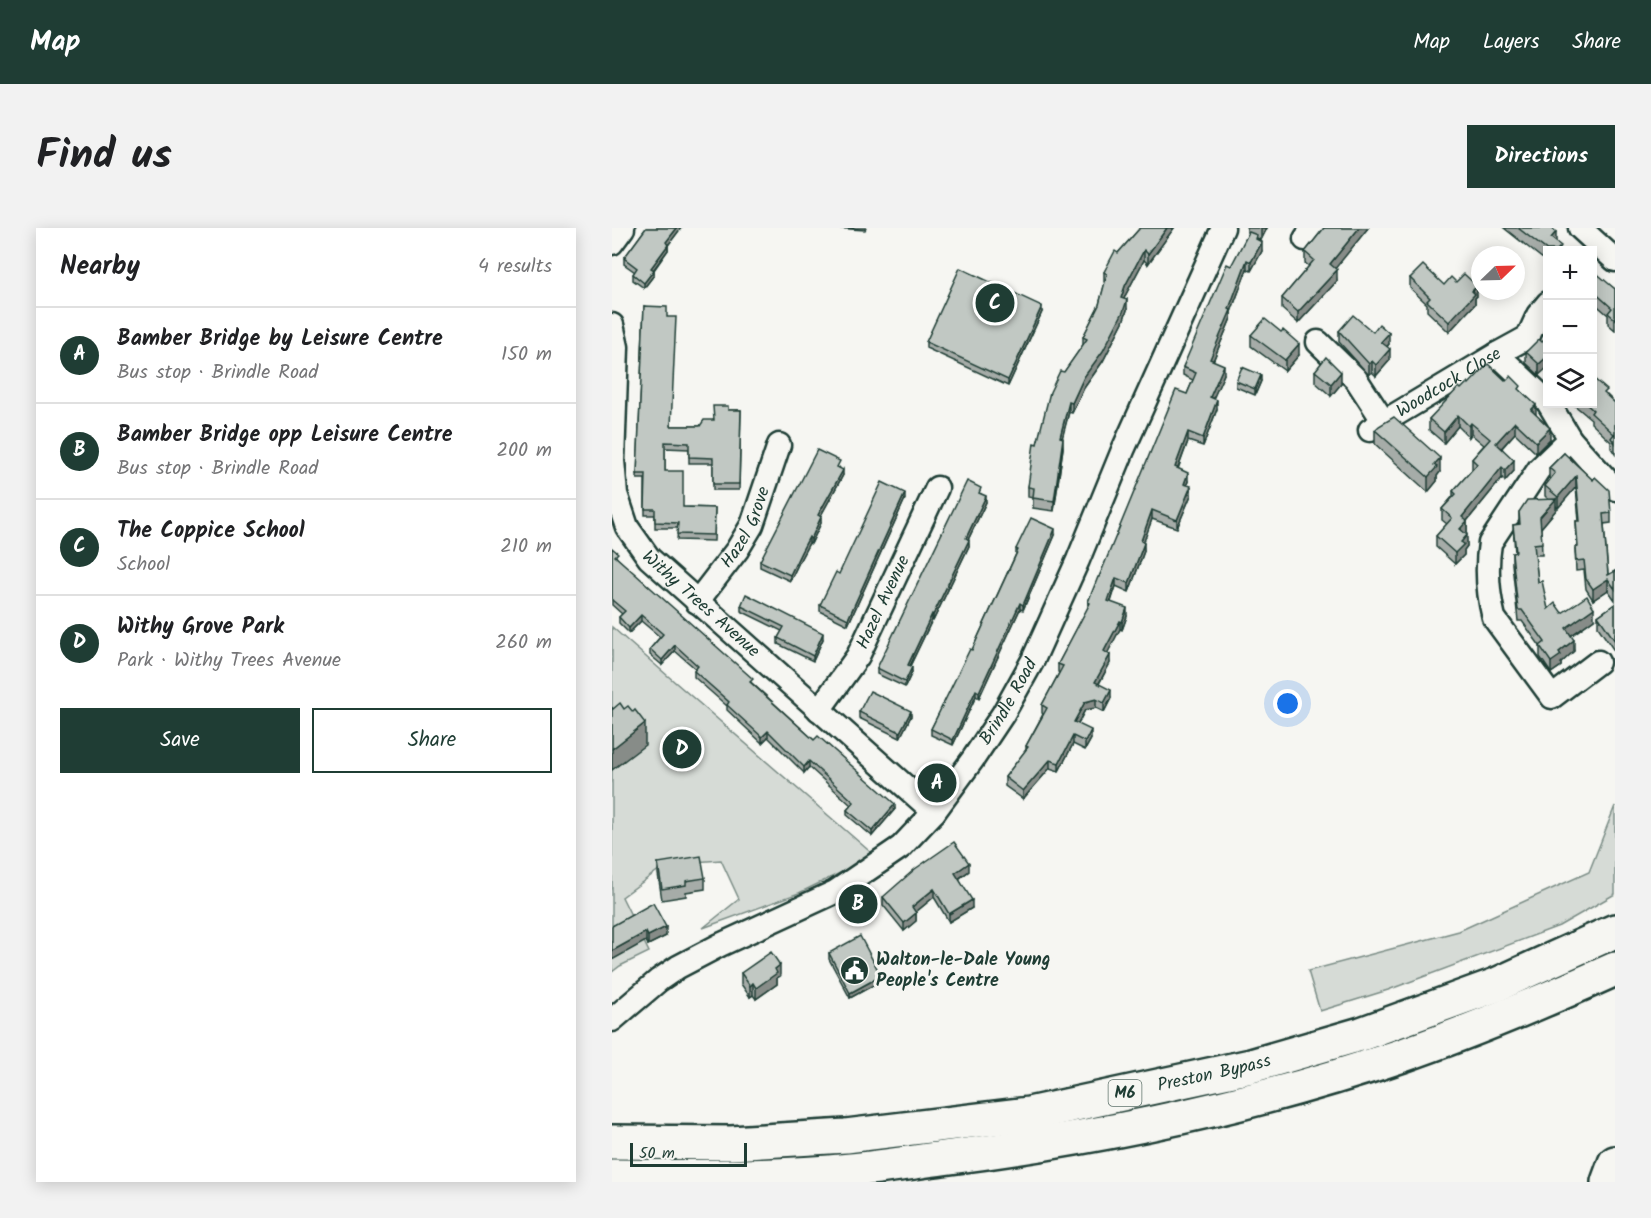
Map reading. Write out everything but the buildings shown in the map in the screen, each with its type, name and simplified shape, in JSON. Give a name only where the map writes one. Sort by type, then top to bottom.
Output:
[{"type":"highway","name":"Preston Bypass","points":[[612,1142],[731,1143],[846,1136],[1029,1114],[1251,1066],[1361,1034],[1496,985],[1615,931]]},
{"type":"highway","name":"Preston Bypass","points":[[612,1176],[743,1175],[850,1170],[1005,1150],[1118,1131],[1235,1104],[1393,1058],[1520,1010],[1615,969]]},
{"type":"highway","points":[[1608,1182],[1615,1163]]},
{"type":"street","points":[[612,243],[623,228]]},
{"type":"street","name":"Brindle Road","points":[[612,1020],[658,980],[678,967],[835,892],[901,847],[934,812],[1003,714],[1033,660],[1078,560],[1128,439],[1223,228]]},
{"type":"street","points":[[1595,237],[1615,260]]},
{"type":"street","name":"Woodcock Close","points":[[1318,342],[1356,379],[1377,426],[1528,337],[1543,309]]},
{"type":"street","name":"Withy Trees Avenue","points":[[612,325],[617,347],[613,461],[616,494],[627,527],[650,558],[697,602],[934,812]]},
{"type":"street","points":[[1497,354],[1543,398]]},
{"type":"street","points":[[1551,408],[1570,439],[1615,489]]},
{"type":"street","points":[[1570,439],[1539,469],[1490,543],[1481,586],[1494,618],[1552,697],[1598,662]]},
{"type":"street","name":"Hazel Grove","points":[[697,602],[737,550],[752,525],[780,445]]},
{"type":"street","name":"Hazel Avenue","points":[[819,710],[858,656],[937,488]]},
{"type":"shaded area","points":[[612,627],[875,856],[799,893],[703,928],[739,899],[721,860],[667,864],[622,897],[649,952],[612,972]]},
{"type":"shaded area","points":[[1615,806],[1615,894],[1559,926],[1388,990],[1320,1011],[1308,971],[1459,931],[1589,872]]},
{"type":"place","name":"The Coppice School","points":[[995,303]]},
{"type":"place","name":"Withy Grove Park","points":[[682,749]]},
{"type":"place","name":"Bamber Bridge by Leisure Centre","points":[[937,783]]},
{"type":"place","name":"Bamber Bridge opp Leisure Centre","points":[[858,904]]},
{"type":"place","name":"Walton-le-Dale Young People's Centre","points":[[855,970]]}]
